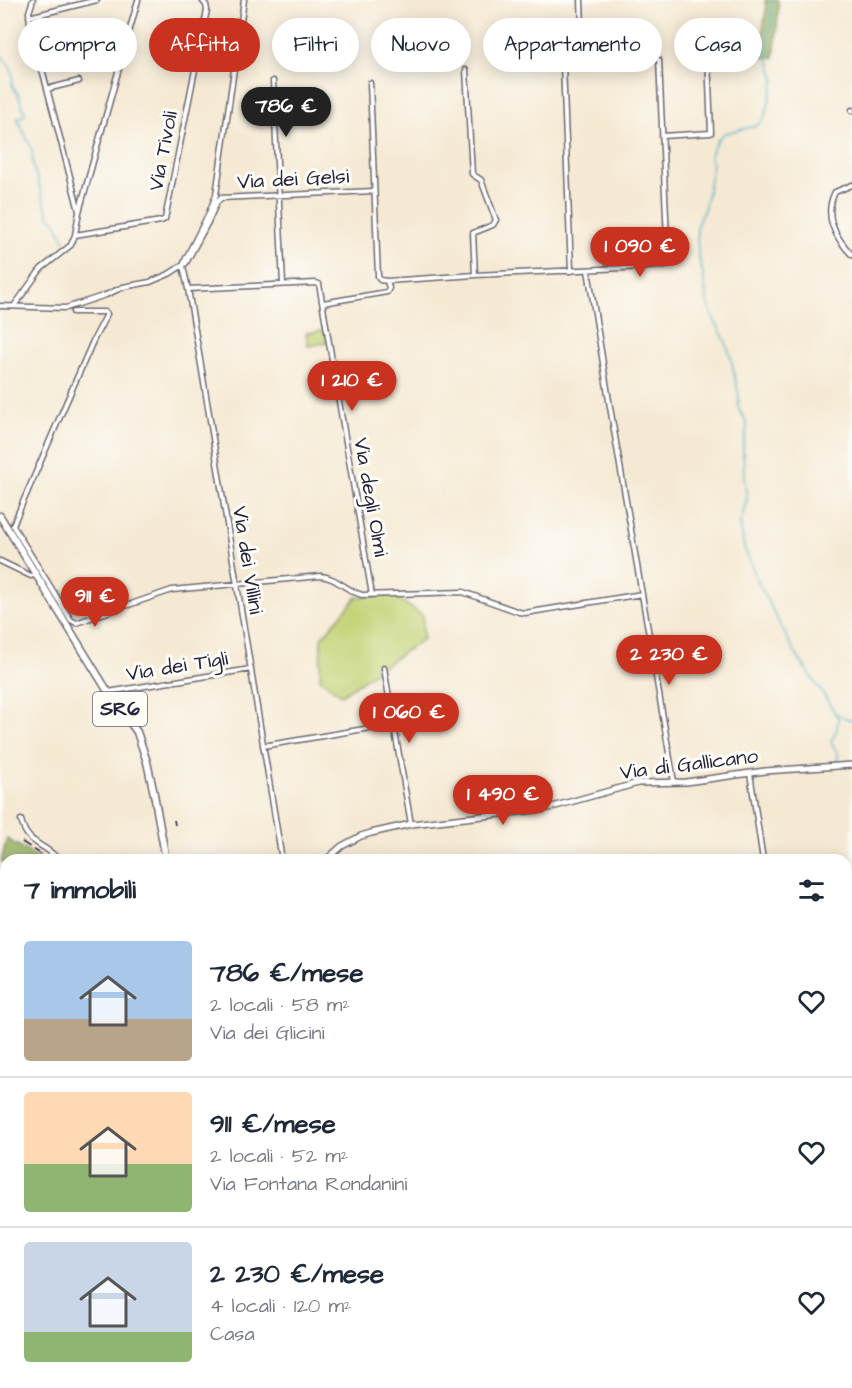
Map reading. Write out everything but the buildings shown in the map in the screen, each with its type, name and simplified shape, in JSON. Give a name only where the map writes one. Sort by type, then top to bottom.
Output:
[{"type":"main road","name":"SR6","points":[[0,516],[11,528],[36,574],[108,692],[134,728],[147,762],[165,854]]},
{"type":"street","points":[[33,0],[29,17],[97,0]]},
{"type":"street","points":[[14,306],[41,268],[69,248],[75,235],[79,212],[138,0]]},
{"type":"street","name":"Via Tivoli","points":[[75,235],[165,219],[207,10],[202,0]]},
{"type":"street","points":[[0,306],[66,308],[123,287],[152,281],[183,266],[216,195],[244,0]]},
{"type":"street","points":[[571,271],[563,63],[566,60],[583,57],[581,0]]},
{"type":"street","points":[[43,72],[79,212]]},
{"type":"street","points":[[466,72],[472,176],[481,181],[496,220],[494,225],[473,233],[475,275]]},
{"type":"street","points":[[370,83],[378,278],[381,281],[387,281],[665,266],[668,264],[659,72]]},
{"type":"street","points":[[662,136],[711,134],[709,72]]},
{"type":"street","points":[[47,89],[79,81]]},
{"type":"street","points":[[273,81],[283,284]]},
{"type":"street","points":[[852,185],[834,192],[830,213],[832,226],[837,236],[852,255]]},
{"type":"street","name":"Via dei Gelsi","points":[[183,266],[190,258],[219,200],[223,198],[374,191]]},
{"type":"street","name":"Via dei Villini","points":[[183,266],[281,854]]},
{"type":"street","points":[[588,270],[674,782]]},
{"type":"street","points":[[322,303],[387,292],[389,290],[387,281]]},
{"type":"street","name":"Via degli Olmi","points":[[188,289],[283,284],[317,283],[319,285],[372,595]]},
{"type":"street","points":[[73,312],[105,312],[106,314],[11,528],[74,623],[172,590],[325,577],[336,580],[357,594],[461,592],[527,613],[642,594]]},
{"type":"street","points":[[0,561],[31,576],[36,574]]},
{"type":"street","points":[[384,668],[411,824]]},
{"type":"street","name":"Via dei Tigli","points":[[108,692],[251,669]]},
{"type":"street","points":[[264,746],[394,724]]},
{"type":"street","name":"Via di Gallicano","points":[[333,854],[342,846],[361,836],[411,824],[545,809],[634,784],[852,765]]},
{"type":"street","points":[[750,773],[762,854]]},
{"type":"street","points":[[21,820],[27,836],[54,854]]},
{"type":"green space","points":[[765,0],[778,0],[774,57],[763,58],[762,36],[766,10]]},
{"type":"green space","points":[[325,330],[327,343],[308,346],[306,333]]},
{"type":"green space","points":[[393,595],[423,616],[423,639],[341,695],[320,679],[321,638],[357,597]]},
{"type":"green space","points":[[7,839],[32,854],[3,854]]},
{"type":"waterway","points":[[772,0],[767,52],[775,79],[766,114],[756,126],[725,133],[718,139],[712,150],[708,192],[697,228],[698,254],[707,300],[731,358],[739,396],[738,408],[746,421],[747,429],[743,446],[747,499],[740,524],[744,547],[758,582],[795,653],[838,718],[837,729],[831,742],[838,754],[838,763]]},
{"type":"waterway","points":[[0,54],[9,65],[13,76],[12,86],[18,94],[25,113],[18,120],[32,150],[33,166],[49,216],[56,222],[65,242]]},
{"type":"waterway","points":[[837,713],[852,720]]},
{"type":"railway","points":[[174,820],[175,825]]},
{"type":"railway","points":[[22,842],[41,854]]}]
